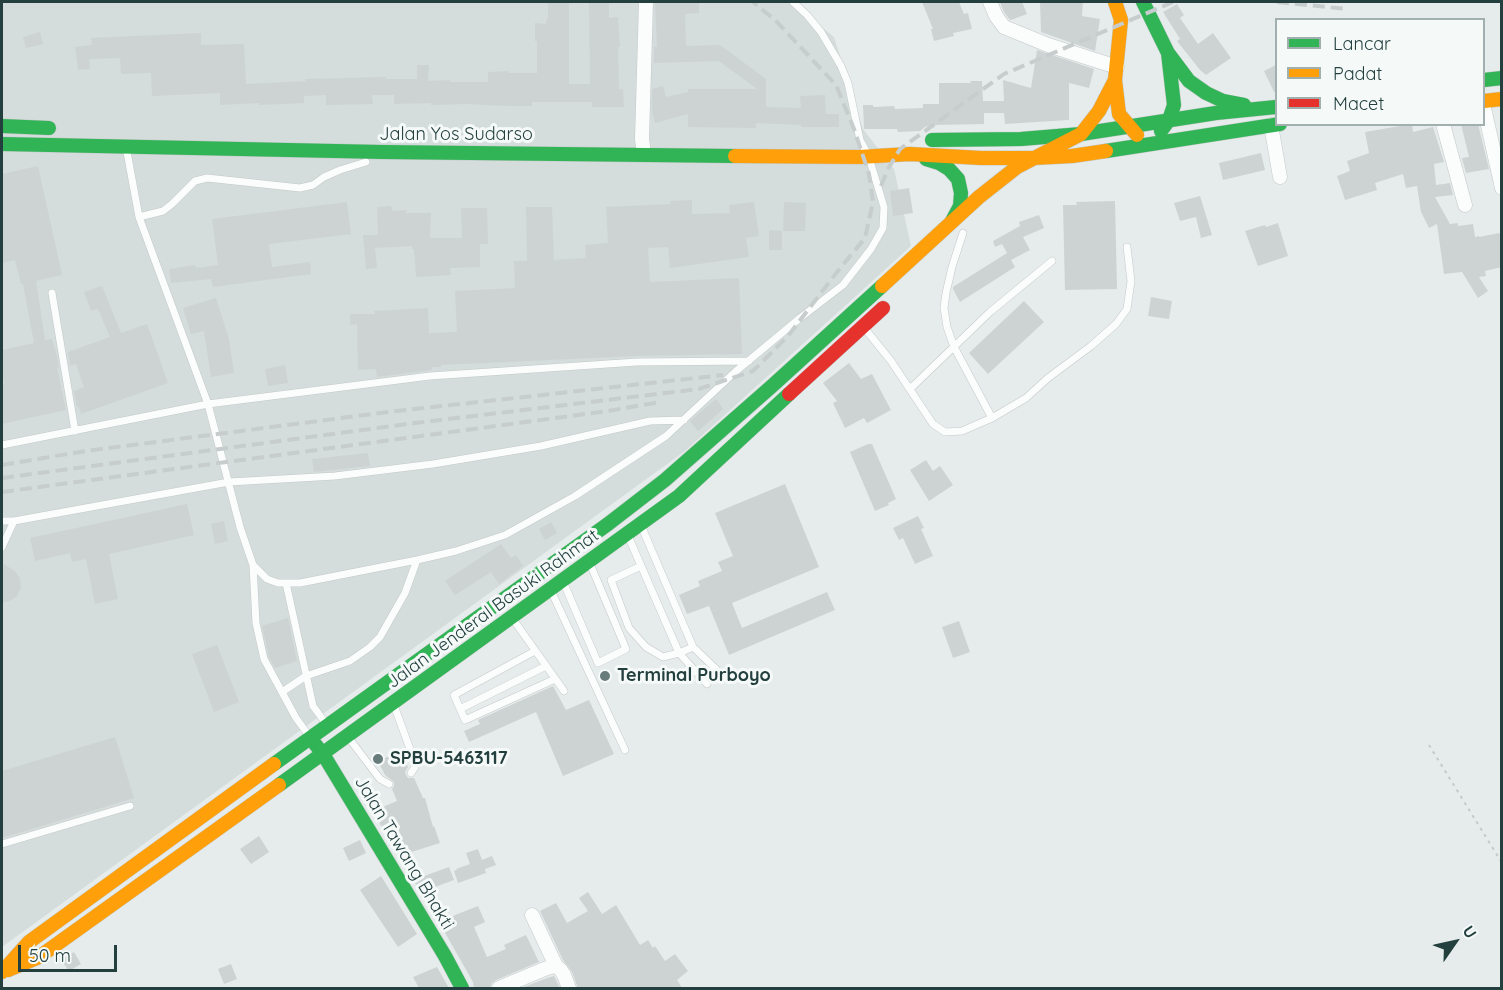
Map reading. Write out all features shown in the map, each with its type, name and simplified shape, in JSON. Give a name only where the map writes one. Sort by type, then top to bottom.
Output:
[{"type":"main road","points":[[1115,2],[1121,20],[1116,73],[1119,114],[1137,135],[1150,143]]},
{"type":"main road","points":[[1143,2],[1168,53],[1189,81],[1206,93],[1223,100],[1262,109]]},
{"type":"main road","points":[[1150,143],[1169,120],[1174,105],[1168,53]]},
{"type":"main road","points":[[1081,134],[1099,111],[1116,73]]},
{"type":"main road","points":[[1485,80],[1502,78]]},
{"type":"main road","points":[[1485,101],[1502,99]]},
{"type":"main road","points":[[915,145],[1081,134],[1216,113],[1275,107]]},
{"type":"main road","points":[[963,157],[1072,156],[1275,125]]},
{"type":"main road","points":[[2,126],[58,128]]},
{"type":"main road","name":"Jalan Jenderal Basuki Rahmat","points":[[2,972],[29,942],[608,524],[665,480],[979,197],[1017,167],[1081,134]]},
{"type":"main road","points":[[845,140],[866,140]]},
{"type":"main road","name":"Jalan Yos Sudarso","points":[[2,144],[126,144],[383,152],[869,157],[915,145]]},
{"type":"main road","points":[[915,145],[948,150],[963,157],[971,165],[978,178],[981,188],[969,228],[947,249]]},
{"type":"main road","points":[[915,145],[949,169],[958,179],[962,193],[960,206],[952,221]]},
{"type":"main road","points":[[1044,170],[1072,156]]},
{"type":"main road","name":"Jalan Jenderal Basuki Rahmat","points":[[2,972],[39,957],[680,496],[897,295]]},
{"type":"main road","points":[[524,585],[537,600]]},
{"type":"main road","name":"Jalan Tawang Bhakti","points":[[310,738],[323,754],[462,988]]},
{"type":"street","points":[[644,154],[642,139],[646,2]]},
{"type":"street","points":[[990,2],[1004,27],[1116,73]]},
{"type":"street","points":[[1485,112],[1502,188]]},
{"type":"street","points":[[1276,126],[1280,177]]},
{"type":"street","points":[[1444,126],[1465,206]]},
{"type":"street","points":[[532,915],[569,988]]},
{"type":"street","points":[[499,988],[556,966]]},
{"type":"lane","points":[[253,565],[267,579],[278,583],[300,583],[417,560],[505,535],[575,496],[666,436],[749,361],[843,285],[871,249],[883,228],[884,207],[866,140],[841,66],[820,32],[793,2]]},
{"type":"lane","points":[[126,144],[139,217],[208,404],[240,527],[253,565],[256,623],[264,659],[296,718],[310,738]]},
{"type":"lane","points":[[139,217],[163,211],[195,181],[207,178],[300,188],[313,185],[340,170],[369,161],[383,152]]},
{"type":"lane","points":[[969,228],[952,267],[944,308],[946,327],[992,418]]},
{"type":"lane","points":[[851,314],[891,361],[933,424],[945,432],[962,431],[992,418],[1026,398],[1116,324],[1127,309],[1131,281],[1126,247]]},
{"type":"lane","points":[[909,389],[990,312],[1052,261]]},
{"type":"lane","points":[[52,293],[75,431]]},
{"type":"lane","points":[[2,445],[208,404],[430,376],[637,362],[749,361]]},
{"type":"lane","points":[[2,521],[14,521],[229,482],[335,476],[433,464],[542,446],[641,423],[684,420]]},
{"type":"lane","points":[[2,547],[14,521]]},
{"type":"lane","points":[[641,525],[693,647],[717,670]]},
{"type":"lane","points":[[627,535],[679,653],[707,684]]},
{"type":"lane","points":[[282,692],[306,676],[350,661],[380,637],[405,593],[417,560]]},
{"type":"lane","points":[[563,581],[598,663],[626,650],[589,562]]},
{"type":"lane","points":[[641,566],[611,580],[629,628],[646,647],[663,657],[693,647]]},
{"type":"lane","points":[[286,583],[313,706],[380,779],[389,784]]},
{"type":"lane","points":[[550,590],[625,750]]},
{"type":"lane","points":[[512,618],[564,691]]},
{"type":"lane","points":[[535,651],[454,695],[465,720],[555,679]]},
{"type":"lane","points":[[460,710],[546,666]]},
{"type":"lane","points":[[393,703],[414,760],[415,767],[411,773]]},
{"type":"lane","points":[[2,844],[130,806]]},
{"type":"path","points":[[1429,745],[1502,863]]},
{"type":"shaded area","points":[[2,2],[791,2],[834,37],[863,129],[894,169],[911,246],[685,451],[2,947]]},
{"type":"building","points":[[548,2],[569,2],[569,84],[590,84],[589,2],[609,2],[609,18],[618,17],[619,89],[623,89],[624,107],[592,107],[592,102],[532,102],[532,106],[394,104],[394,95],[372,95],[373,104],[326,105],[326,95],[304,96],[304,103],[220,105],[220,93],[152,96],[151,73],[121,74],[120,58],[89,59],[90,69],[78,70],[75,47],[92,45],[91,38],[201,33],[201,45],[244,44],[246,84],[306,81],[305,79],[386,77],[386,79],[417,79],[417,65],[429,65],[428,81],[488,82],[488,72],[537,73],[535,23],[546,24]]},
{"type":"building","points":[[655,2],[699,2],[699,13],[685,14],[686,46],[720,45],[766,79],[766,107],[801,108],[800,96],[825,95],[826,114],[839,114],[839,127],[801,127],[801,125],[756,123],[756,128],[688,127],[688,114],[655,123],[652,111],[652,89],[663,86],[666,97],[688,92],[688,89],[757,89],[719,61],[654,63],[654,47],[657,47]]},
{"type":"building","points":[[922,2],[959,2],[964,14],[968,13],[972,29],[953,33],[954,36],[934,41],[931,29],[933,29]]},
{"type":"building","points":[[1000,2],[1022,2],[1027,14],[1010,20]]},
{"type":"building","points":[[1040,2],[1083,2],[1082,16],[1100,19],[1095,51],[1041,32]]},
{"type":"building","points":[[1177,4],[1184,15],[1180,18],[1198,44],[1213,33],[1231,58],[1206,75],[1177,41],[1180,39],[1163,12]]},
{"type":"building","points":[[40,32],[43,44],[26,48],[23,37]]},
{"type":"building","points":[[1037,50],[1094,69],[1089,88],[1069,83],[1069,120],[1005,124],[1004,113],[984,113],[984,124],[932,125],[920,131],[898,132],[897,129],[864,129],[863,105],[894,106],[895,109],[923,108],[923,104],[939,104],[939,83],[982,81],[983,101],[1004,101],[1003,80],[1031,88]]},
{"type":"building","points":[[1275,66],[1275,92],[1274,92],[1264,71]]},
{"type":"building","points":[[1412,126],[1413,132],[1433,127],[1444,162],[1434,164],[1436,185],[1450,183],[1453,195],[1435,197],[1450,224],[1458,223],[1458,226],[1473,224],[1475,237],[1502,234],[1502,267],[1485,271],[1486,276],[1479,277],[1488,291],[1478,298],[1462,272],[1444,274],[1437,224],[1429,228],[1421,212],[1417,186],[1406,188],[1403,174],[1375,183],[1377,190],[1345,200],[1337,176],[1350,171],[1347,161],[1369,153],[1365,132]]},
{"type":"building","points":[[1461,126],[1478,126],[1489,169],[1466,173],[1462,158],[1469,157]]},
{"type":"building","points":[[1261,153],[1265,170],[1223,180],[1219,163]]},
{"type":"building","points":[[38,166],[62,275],[36,281],[45,340],[52,339],[66,410],[2,424],[2,385],[4,384],[2,350],[34,343],[23,284],[21,284],[15,260],[2,263],[2,174]]},
{"type":"building","points":[[909,188],[913,213],[893,216],[890,191]]},
{"type":"building","points":[[1200,196],[1212,235],[1201,238],[1196,217],[1180,221],[1174,203]]},
{"type":"building","points":[[692,200],[692,214],[730,213],[729,205],[754,202],[759,236],[746,238],[749,257],[670,268],[668,247],[648,248],[650,282],[739,278],[742,354],[637,356],[441,365],[441,367],[432,367],[432,370],[377,377],[376,369],[358,370],[357,324],[350,325],[350,314],[375,314],[374,311],[428,308],[429,333],[457,332],[455,291],[515,288],[514,261],[527,261],[526,207],[552,207],[554,260],[586,258],[585,245],[608,243],[606,207],[671,204],[670,201]]},
{"type":"building","points":[[1115,201],[1117,289],[1065,290],[1063,205],[1077,205],[1076,202]]},
{"type":"building","points":[[347,202],[351,234],[269,244],[272,267],[310,262],[311,274],[213,287],[211,279],[171,283],[169,269],[195,265],[196,268],[218,265],[212,219]]},
{"type":"building","points":[[784,202],[806,203],[805,231],[783,231]]},
{"type":"building","points":[[391,206],[392,211],[431,213],[430,238],[462,238],[461,208],[487,208],[488,244],[480,244],[480,267],[450,268],[451,275],[416,277],[412,246],[375,248],[377,268],[366,269],[363,235],[378,235],[377,207]]},
{"type":"building","points":[[1039,215],[1044,228],[1023,237],[1030,250],[1011,260],[1002,244],[995,247],[993,241],[1020,226],[1019,222]]},
{"type":"building","points":[[1278,223],[1288,256],[1258,266],[1245,231]]},
{"type":"building","points":[[769,230],[782,231],[782,250],[769,250]]},
{"type":"building","points":[[1007,253],[1015,267],[960,302],[953,289]]},
{"type":"building","points":[[102,286],[121,333],[147,324],[168,383],[81,414],[74,391],[84,387],[76,364],[70,366],[68,352],[110,337],[98,309],[91,311],[84,292]]},
{"type":"building","points":[[1151,297],[1172,301],[1169,319],[1148,316]]},
{"type":"building","points":[[216,298],[229,339],[234,373],[211,377],[204,331],[191,334],[183,308]]},
{"type":"building","points":[[1024,301],[1044,322],[988,374],[969,353]]},
{"type":"building","points":[[849,363],[861,379],[872,374],[891,410],[867,423],[864,418],[845,428],[833,403],[837,401],[823,383]]},
{"type":"building","points":[[285,365],[288,383],[268,386],[265,369]]},
{"type":"building","points":[[716,399],[723,409],[698,431],[690,421]]},
{"type":"building","points":[[872,444],[896,499],[875,511],[850,452]]},
{"type":"building","points":[[368,453],[370,466],[314,472],[312,459]]},
{"type":"building","points":[[926,460],[933,471],[940,466],[953,485],[929,501],[910,470]]},
{"type":"building","points":[[785,484],[819,567],[732,603],[742,628],[827,592],[835,610],[729,655],[709,606],[687,614],[679,595],[700,586],[698,581],[722,571],[718,562],[733,556],[715,513]]},
{"type":"building","points":[[187,504],[194,535],[109,554],[118,599],[95,604],[86,559],[72,562],[70,553],[35,561],[30,538]]},
{"type":"building","points":[[918,516],[933,556],[915,564],[903,538],[899,540],[893,528]]},
{"type":"building","points":[[224,521],[228,541],[215,544],[211,524]]},
{"type":"building","points":[[551,522],[557,533],[545,540],[539,529]]},
{"type":"building","points":[[501,544],[511,558],[516,555],[523,566],[499,584],[491,572],[455,595],[445,581]]},
{"type":"building","points":[[2,563],[15,571],[20,579],[21,588],[17,596],[2,603]]},
{"type":"building","points":[[288,618],[297,661],[275,668],[269,657],[262,626]]},
{"type":"building","points":[[959,621],[970,652],[953,658],[942,627]]},
{"type":"building","points":[[217,645],[239,702],[214,712],[192,654]]},
{"type":"building","points":[[553,686],[566,710],[589,700],[614,754],[563,776],[536,712],[469,742],[464,731],[480,724],[478,720]]},
{"type":"building","points":[[115,737],[134,798],[2,838],[2,771]]},
{"type":"building","points":[[401,751],[408,767],[406,775],[408,778],[414,778],[425,798],[440,843],[402,855],[396,835],[388,838],[373,811],[397,801],[392,789],[394,782],[385,775],[378,761]]},
{"type":"building","points":[[259,836],[269,852],[251,864],[240,849]]},
{"type":"building","points":[[360,840],[366,853],[349,861],[343,848]]},
{"type":"building","points":[[478,849],[482,860],[492,856],[496,865],[485,869],[486,873],[458,883],[454,871],[470,864],[466,853]]},
{"type":"building","points":[[449,867],[454,880],[421,892],[413,880]]},
{"type":"building","points":[[381,876],[417,934],[398,947],[360,890]]},
{"type":"building","points":[[588,892],[602,914],[616,905],[640,945],[648,940],[665,961],[675,954],[688,971],[677,980],[682,988],[578,988],[540,911],[556,903],[567,923],[588,911],[579,898]]},
{"type":"building","points":[[478,906],[485,922],[474,927],[487,957],[506,949],[504,945],[526,935],[539,962],[496,980],[490,988],[474,988],[473,982],[440,921]]},
{"type":"building","points":[[74,952],[81,964],[69,971],[61,960]]},
{"type":"building","points":[[231,964],[237,979],[224,984],[218,969]]},
{"type":"building","points":[[437,967],[449,988],[419,988],[413,977]]},
{"type":"building","points":[[554,976],[560,988],[521,988],[550,977]]},
{"type":"railway","points":[[2,478],[415,423],[699,389],[753,371],[788,336],[865,238],[873,202],[869,174],[836,85],[775,20],[753,2]]},
{"type":"railway","points":[[881,186],[900,149],[1004,74],[1173,2]]},
{"type":"railway","points":[[1277,2],[1347,9]]},
{"type":"railway","points":[[2,465],[86,451],[388,412],[723,375]]},
{"type":"railway","points":[[2,492],[608,411],[660,402]]},
{"type":"traffic: fast","points":[[1143,2],[1168,53],[1174,105],[1169,120],[1161,131]]},
{"type":"traffic: fast","points":[[1168,53],[1189,81],[1206,93],[1223,101],[1244,105]]},
{"type":"traffic: fast","points":[[1485,80],[1502,78]]},
{"type":"traffic: fast","points":[[932,140],[1021,139],[1081,134],[1216,113],[1275,107]]},
{"type":"traffic: fast","points":[[1106,151],[1275,125]]},
{"type":"traffic: fast","points":[[2,126],[49,128]]},
{"type":"traffic: fast","points":[[2,144],[735,156]]},
{"type":"traffic: fast","points":[[926,159],[949,169],[958,179],[961,193],[960,206],[952,221]]},
{"type":"traffic: fast","points":[[274,764],[608,524],[665,480],[882,286]]},
{"type":"traffic: fast","points":[[279,785],[679,496],[789,394]]},
{"type":"traffic: fast","points":[[315,744],[445,956],[462,988]]},
{"type":"traffic: slow","points":[[1115,2],[1121,20],[1115,80],[1119,114],[1137,135]]},
{"type":"traffic: slow","points":[[882,286],[979,197],[1017,167],[1081,134],[1099,111],[1115,80]]},
{"type":"traffic: slow","points":[[1485,101],[1502,99]]},
{"type":"traffic: slow","points":[[735,156],[859,157],[910,154],[1033,158],[1106,151]]},
{"type":"traffic: slow","points":[[2,972],[29,942],[274,764]]},
{"type":"traffic: slow","points":[[8,970],[39,957],[279,785]]},
{"type":"traffic: jam","points":[[789,394],[883,308]]},
{"type":"place","name":"Terminal Purboyo","points":[[605,676]]},
{"type":"place","name":"SPBU-5463117","points":[[378,759]]}]
